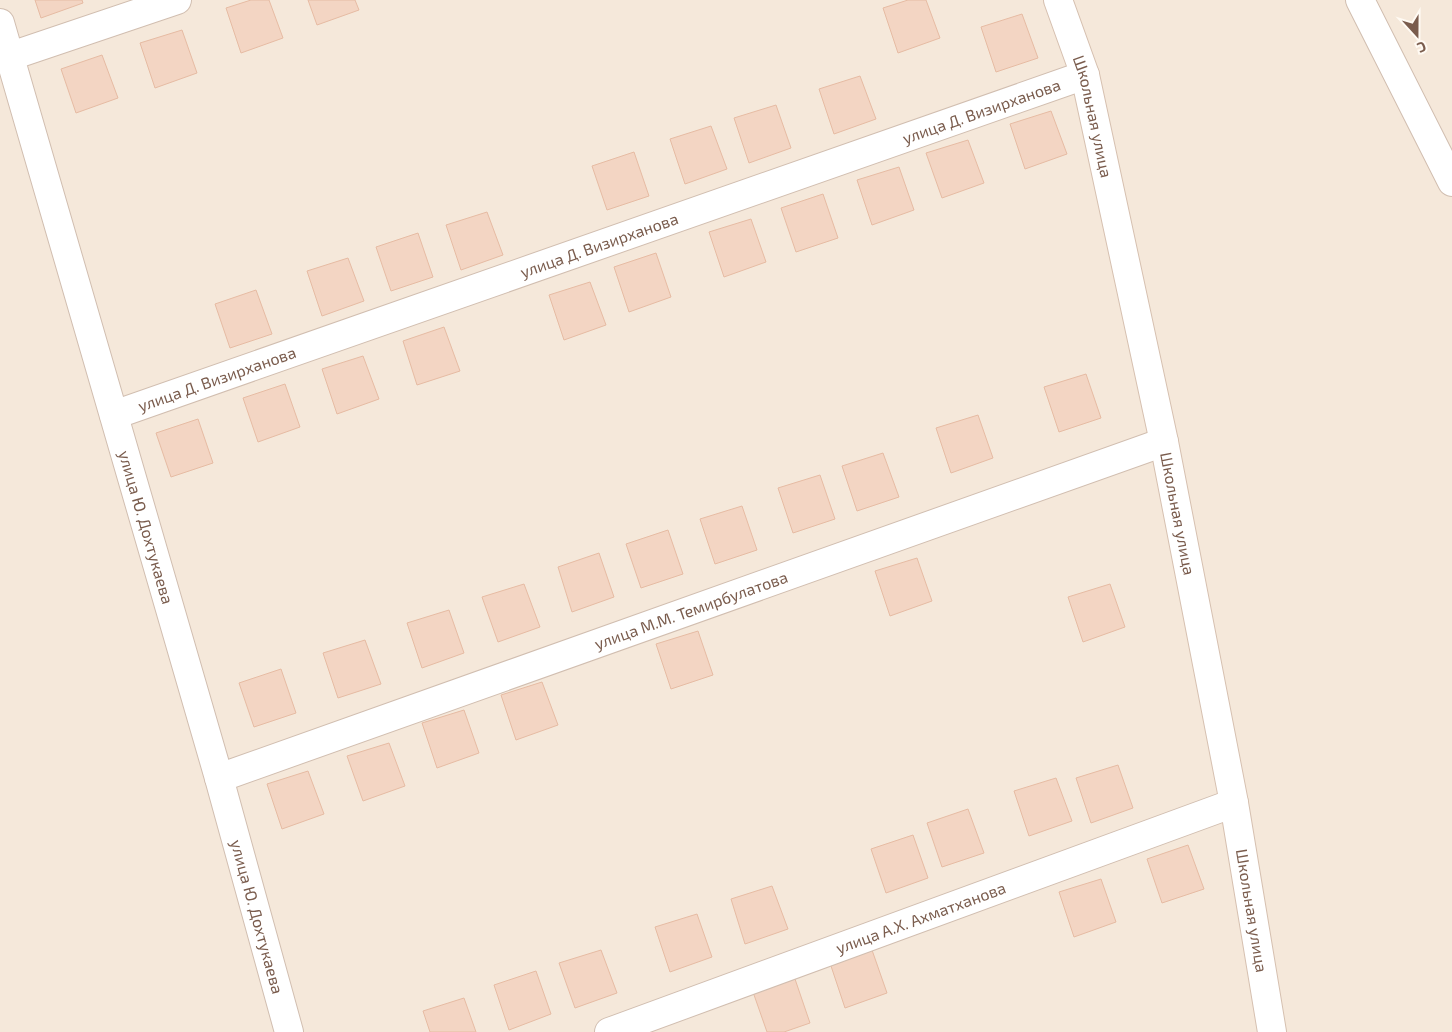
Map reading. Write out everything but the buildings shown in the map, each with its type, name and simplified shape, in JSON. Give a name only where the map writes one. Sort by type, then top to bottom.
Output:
[{"type":"street","points":[[8,57],[177,0]]},
{"type":"street","name":"Школьная улица","points":[[1058,0],[1085,75],[1164,442],[1234,803],[1272,1032]]},
{"type":"street","points":[[1360,0],[1452,182]]},
{"type":"street","name":"улица Ю. Дохтукаева","points":[[0,23],[8,57],[219,778],[289,1032]]},
{"type":"street","name":"улица Д. Визирханова","points":[[114,415],[1085,75]]},
{"type":"street","name":"улица М.М. Темирбулатова","points":[[219,778],[1164,442]]},
{"type":"street","name":"улица А.Х. Ахматханова","points":[[609,1032],[1234,803]]},
{"type":"shaded area","points":[[0,0],[1452,0],[1452,1032],[0,1032]]}]
